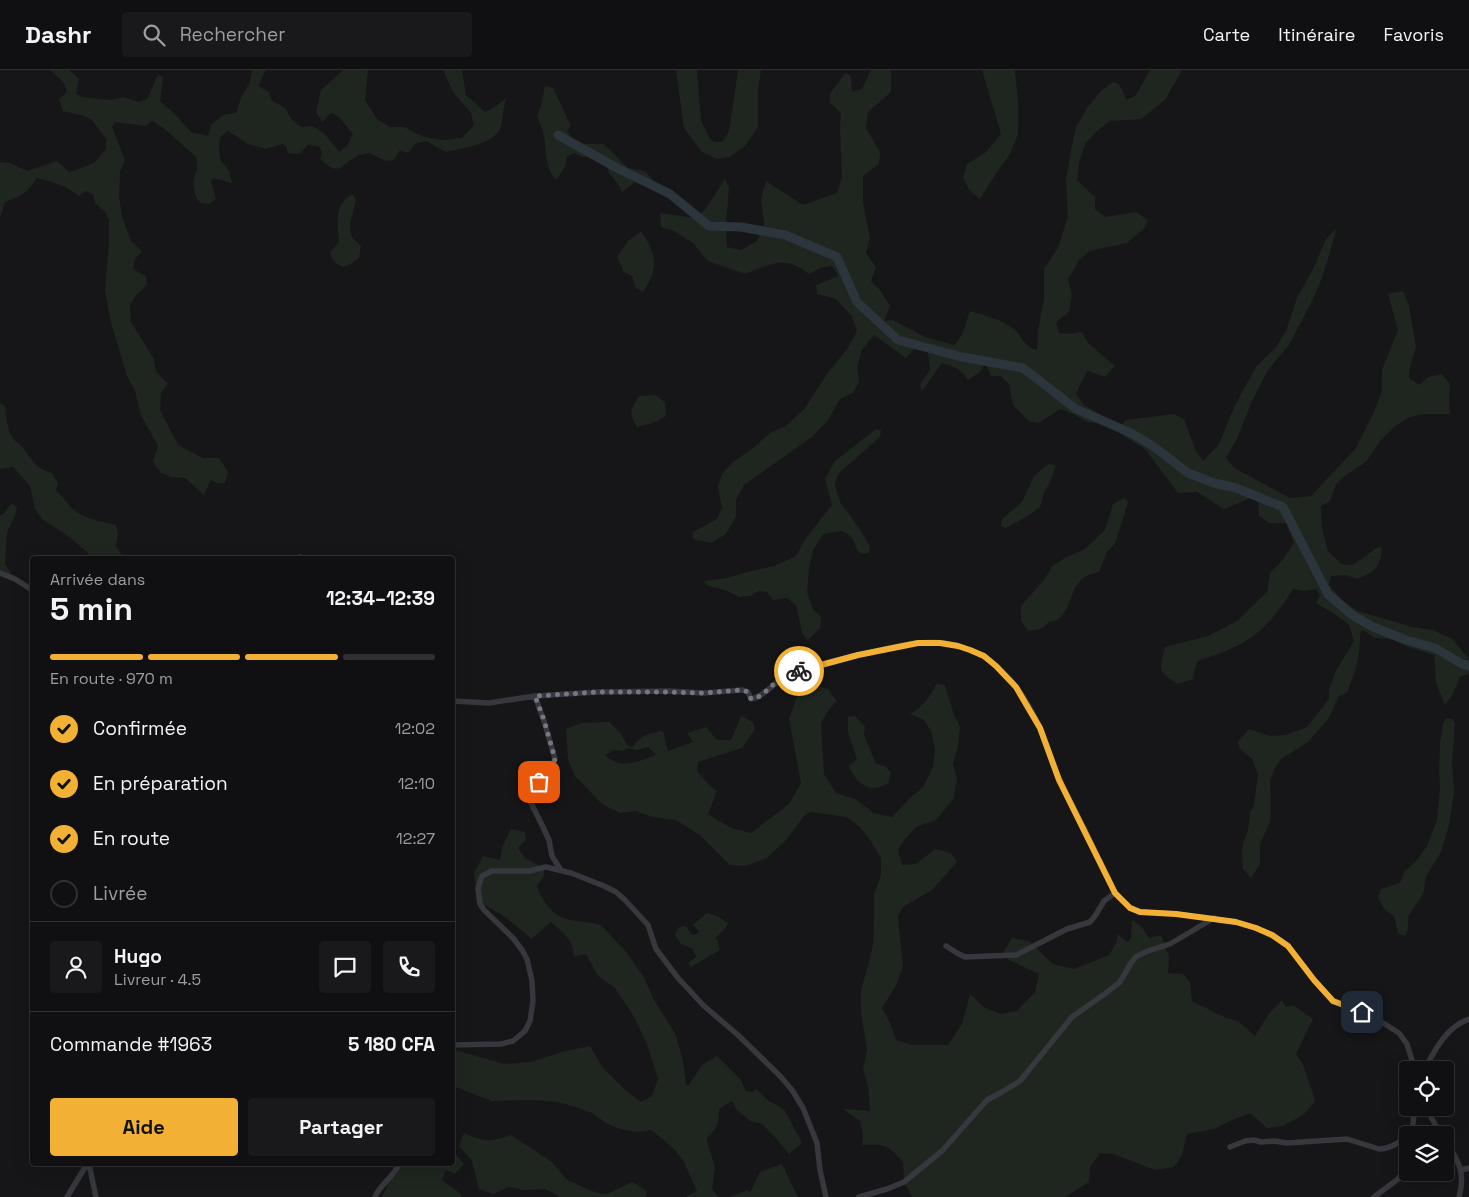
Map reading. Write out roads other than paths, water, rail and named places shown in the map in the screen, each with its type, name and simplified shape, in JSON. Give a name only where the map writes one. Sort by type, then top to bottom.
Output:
[{"type":"street","points":[[0,573],[15,579],[30,589]]},
{"type":"street","points":[[455,701],[489,703],[535,696],[598,692],[703,693],[742,690],[748,692],[751,699],[753,699],[790,675],[858,655],[918,643],[940,643],[970,650],[984,656],[996,666],[1011,681],[1024,699],[1040,728],[1059,780],[1115,893],[1130,908],[1140,912],[1176,914],[1236,922],[1272,935],[1295,954],[1314,980],[1333,1001],[1380,1020],[1399,1033],[1407,1044],[1412,1061]]},
{"type":"street","points":[[535,696],[555,759],[552,766],[531,791],[530,801],[549,840],[552,856],[560,869]]},
{"type":"street","points":[[546,868],[552,856]]},
{"type":"street","points":[[455,1045],[501,1044],[512,1041],[525,1031],[530,1021],[533,1000],[532,981],[527,959],[513,938],[484,910],[478,899],[478,888],[482,876],[492,871],[560,869],[604,886],[616,892],[648,925],[656,949],[678,978],[704,1006],[738,1035],[792,1090],[803,1108],[817,1143],[826,1197]]},
{"type":"street","points":[[946,946],[966,956],[1016,955],[1067,929],[1090,922],[1104,901],[1115,893]]},
{"type":"street","points":[[859,1197],[904,1182],[942,1151],[987,1100],[1020,1081],[1072,1017],[1120,982],[1137,956],[1170,944],[1214,918]]},
{"type":"street","points":[[1430,1061],[1448,1032],[1469,1019]]},
{"type":"street","points":[[1412,1126],[1413,1116]]},
{"type":"street","points":[[1230,1147],[1254,1140],[1287,1143],[1347,1139],[1384,1149],[1399,1141]]},
{"type":"street","points":[[1454,1154],[1461,1170],[1459,1197]]},
{"type":"street","points":[[66,1197],[87,1166]]},
{"type":"street","points":[[88,1166],[96,1197]]},
{"type":"street","points":[[375,1197],[379,1189],[398,1166]]},
{"type":"street","points":[[1461,1170],[1469,1168]]},
{"type":"street","points":[[1374,1197],[1399,1178]]},
{"type":"waterway","points":[[558,135],[617,168],[670,194],[709,226],[741,227],[785,235],[837,257],[857,302],[898,340],[962,357],[1023,368],[1076,409],[1131,433],[1153,446],[1188,473],[1214,483],[1236,488],[1283,507],[1328,594],[1352,615],[1373,627],[1406,640],[1435,648],[1462,664],[1469,666]]}]
